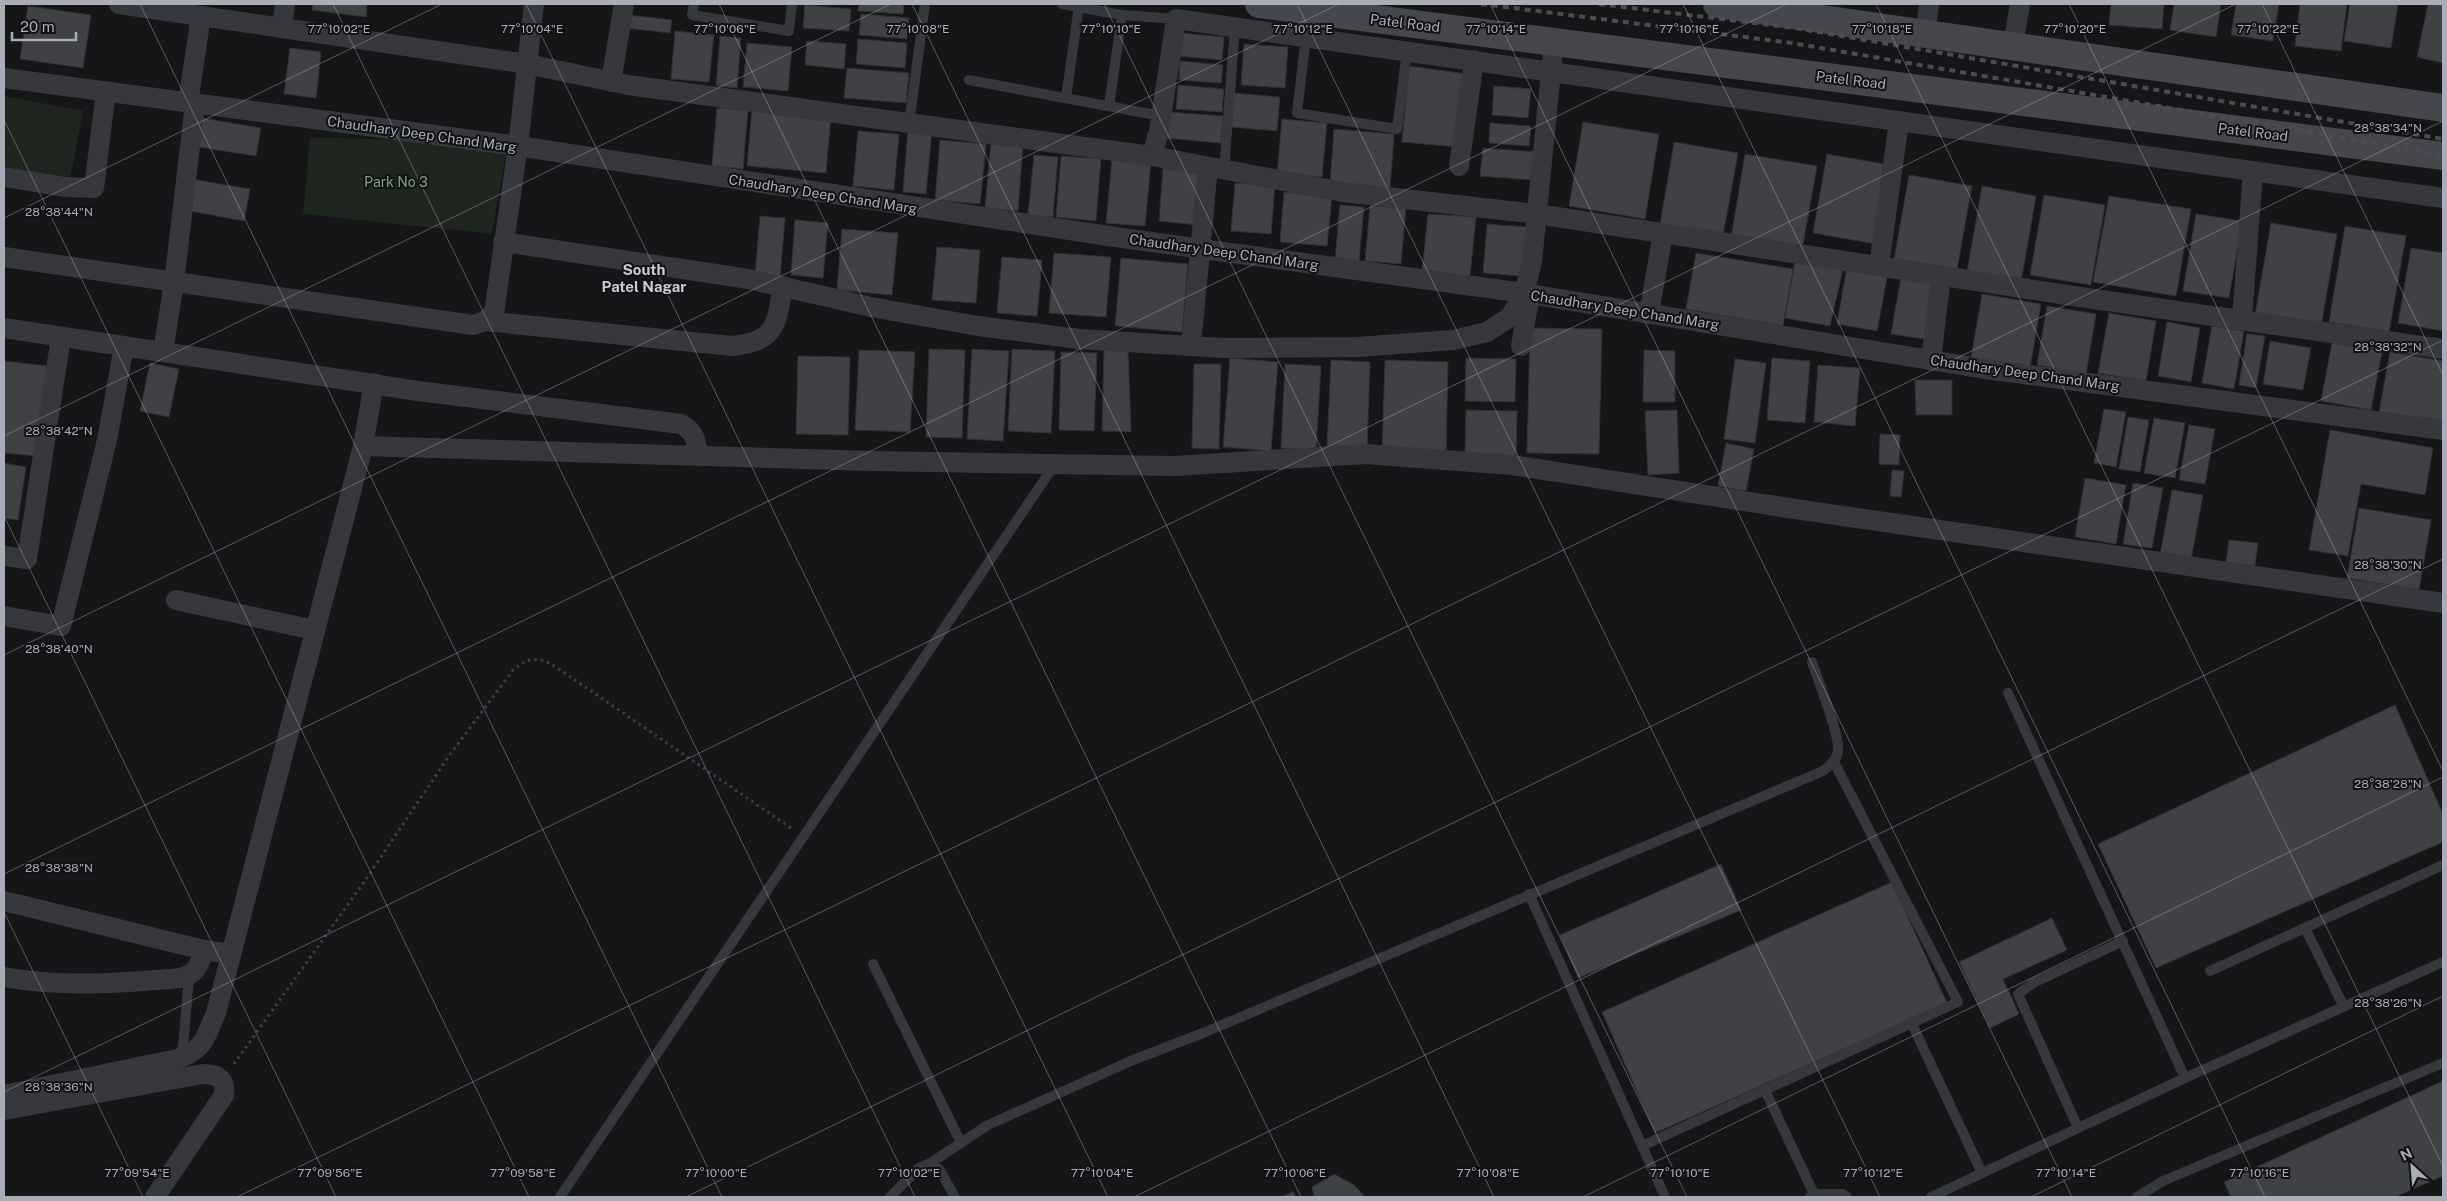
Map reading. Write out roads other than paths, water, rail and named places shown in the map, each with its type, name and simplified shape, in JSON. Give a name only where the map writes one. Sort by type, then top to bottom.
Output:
[{"type":"main road","name":"Patel Road","points":[[1259,4],[2443,156]]},
{"type":"main road","points":[[1717,4],[1747,6],[1925,34],[2443,108]]},
{"type":"street","points":[[119,4],[527,64],[611,82],[1152,156],[1343,192],[1537,214],[1941,276],[2443,349]]},
{"type":"street","points":[[282,28],[285,4]]},
{"type":"street","points":[[4,257],[473,325],[485,321],[494,313],[518,146],[534,4]]},
{"type":"street","points":[[611,82],[624,4]]},
{"type":"street","points":[[1925,34],[1929,4]]},
{"type":"street","points":[[2013,46],[2020,4]]},
{"type":"street","points":[[163,352],[174,283],[201,16]]},
{"type":"street","points":[[1152,156],[1161,116],[1176,19],[2443,198]]},
{"type":"street","points":[[1522,346],[1554,42]]},
{"type":"street","points":[[1459,166],[1474,60]]},
{"type":"street","name":"Chaudhary Deep Chand Marg","points":[[4,78],[518,146],[697,175],[1200,249],[1527,294],[1931,360],[2443,430]]},
{"type":"street","points":[[4,177],[65,187],[94,188],[106,91]]},
{"type":"street","points":[[1879,266],[1899,121]]},
{"type":"street","points":[[1191,346],[1200,249],[1216,169]]},
{"type":"street","points":[[2242,320],[2253,171]]},
{"type":"street","points":[[1649,314],[1663,233]]},
{"type":"street","points":[[503,242],[783,286],[871,307],[978,326],[1079,339],[1223,348],[1358,347],[1452,340],[1487,332],[1510,317],[1527,294]]},
{"type":"street","points":[[1931,360],[1941,276]]},
{"type":"street","points":[[485,321],[732,346],[746,345],[753,344],[769,334],[777,318],[783,286]]},
{"type":"street","points":[[4,328],[374,384],[681,424],[690,429],[696,437],[698,455]]},
{"type":"street","points":[[4,556],[27,559],[61,337]]},
{"type":"street","points":[[4,616],[61,626],[108,440],[124,346]]},
{"type":"street","points":[[4,1094],[177,1059],[194,1053],[203,1042],[216,1013],[363,446],[374,384]]},
{"type":"street","points":[[363,446],[872,461],[1175,466],[1365,454],[1512,465],[1795,509],[2443,603]]},
{"type":"street","points":[[176,600],[314,630]]},
{"type":"street","points":[[4,901],[204,950],[230,954]]},
{"type":"street","points":[[4,977],[21,980],[98,985],[189,976],[198,969],[204,950]]},
{"type":"street","points":[[4,1110],[203,1074],[215,1074],[223,1080],[225,1086],[224,1095],[155,1197]]},
{"type":"lane","points":[[694,4],[692,15],[789,31],[792,4]]},
{"type":"lane","points":[[909,124],[925,4]]},
{"type":"lane","points":[[1062,4],[1122,15],[1176,19]]},
{"type":"lane","points":[[1066,98],[1079,6]]},
{"type":"lane","points":[[1109,106],[1122,15]]},
{"type":"lane","points":[[1216,169],[1235,27]]},
{"type":"lane","points":[[1306,37],[1297,113],[1397,129],[1407,51]]},
{"type":"lane","points":[[969,80],[1161,116]]},
{"type":"lane","points":[[560,1197],[1055,464]]},
{"type":"lane","points":[[890,1197],[919,1168],[929,1164],[988,1125],[1134,1060],[1203,1033],[1823,771],[1834,762],[1838,750],[1836,734],[1812,662]]},
{"type":"lane","points":[[2008,694],[2186,1078]]},
{"type":"lane","points":[[1642,1146],[1958,1002],[1834,762]]},
{"type":"lane","points":[[2210,971],[2443,865]]},
{"type":"lane","points":[[1529,894],[1665,1197]]},
{"type":"lane","points":[[2306,928],[2344,1006]]},
{"type":"lane","points":[[2078,1128],[2018,994],[2032,983],[2122,941]]},
{"type":"lane","points":[[1931,1197],[2186,1078],[2443,962]]},
{"type":"lane","points":[[873,964],[962,1143]]},
{"type":"lane","points":[[177,1059],[183,1048],[189,976]]},
{"type":"lane","points":[[1911,1022],[1982,1173]]},
{"type":"lane","points":[[2137,1197],[2163,1181],[2443,1063]]},
{"type":"lane","points":[[1765,1090],[1812,1196],[1843,1194],[1847,1197]]},
{"type":"lane","points":[[929,1164],[939,1169],[955,1197]]},
{"type":"railway","points":[[1481,4],[1792,43],[2443,155]]},
{"type":"railway","points":[[1599,4],[1795,28],[2443,139]]},
{"type":"district","name":"South Patel Nagar","points":[[644,278]]},
{"type":"park label","name":"Park No 3","points":[[396,182]]}]
